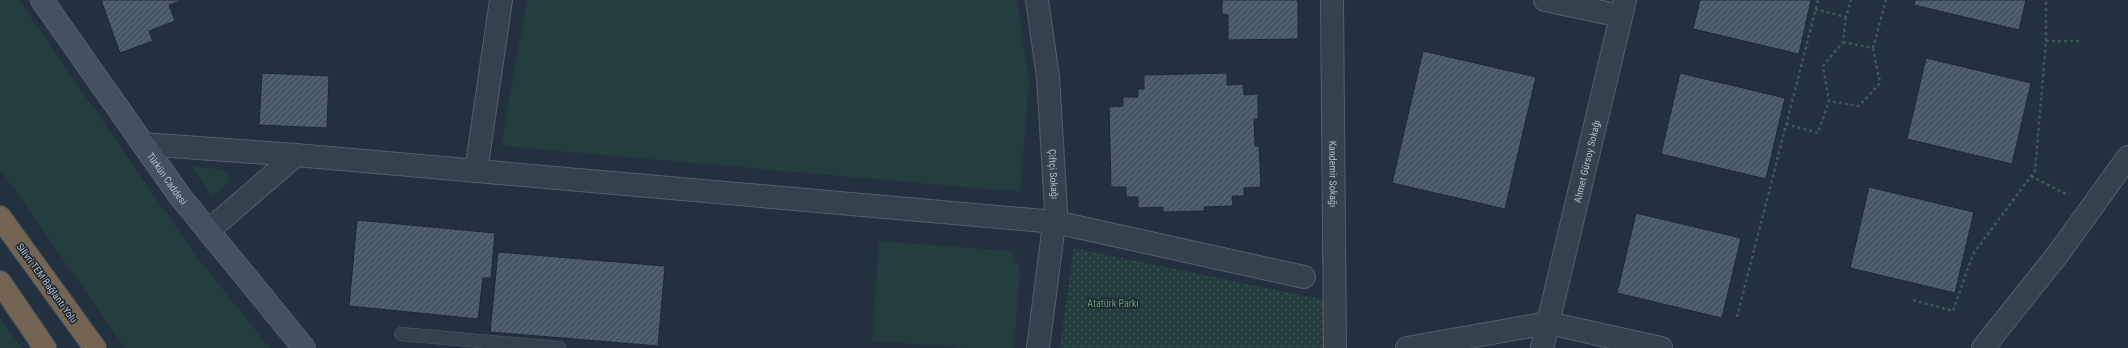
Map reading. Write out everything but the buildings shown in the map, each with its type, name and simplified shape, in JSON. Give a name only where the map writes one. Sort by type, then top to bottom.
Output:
[{"type":"highway","name":"Silivri TEM Bağlantı Yolu","points":[[0,217],[95,348]]},
{"type":"highway","points":[[0,282],[45,348]]},
{"type":"street","name":"Türkün Caddesi","points":[[42,0],[179,195],[304,348]]},
{"type":"street","points":[[476,171],[501,0]]},
{"type":"street","name":"Çiftçi Sokağı","points":[[1037,0],[1048,77],[1056,209],[1038,348]]},
{"type":"street","name":"Kandemir Sokağı","points":[[1332,0],[1336,348]]},
{"type":"street","points":[[1545,0],[1623,8]]},
{"type":"street","name":"Ahmet Gürsoy Sokağı","points":[[1542,348],[1623,8]]},
{"type":"street","points":[[143,144],[296,155],[1055,222],[1304,277]]},
{"type":"street","points":[[208,231],[296,155]]},
{"type":"street","points":[[1983,348],[2058,254],[2128,157]]},
{"type":"street","points":[[1407,348],[1548,323],[1660,348]]},
{"type":"lane","points":[[401,334],[558,348]]},
{"type":"path","points":[[1737,317],[1818,0]]},
{"type":"path","points":[[1786,124],[1818,133],[1829,101],[1823,66],[1843,42],[1846,17],[1851,0]]},
{"type":"path","points":[[1829,101],[1859,106],[1880,83],[1873,48],[1886,0]]},
{"type":"path","points":[[1913,300],[1953,311],[1973,254],[2035,171],[2046,41],[2046,0]]},
{"type":"path","points":[[1815,9],[1846,17]]},
{"type":"path","points":[[2046,41],[2080,41]]},
{"type":"path","points":[[1843,42],[1873,48]]},
{"type":"path","points":[[2031,176],[2092,207]]},
{"type":"green space","points":[[0,0],[19,0],[194,253],[270,348],[125,348],[0,169]]},
{"type":"green space","points":[[527,0],[1017,0],[1029,82],[1020,192],[501,146]]},
{"type":"green space","points":[[191,166],[218,169],[227,172],[229,182],[212,197]]},
{"type":"green space","points":[[879,241],[1012,251],[1020,271],[1014,348],[962,348],[872,341]]},
{"type":"green space","name":"Atatürk Parkı","points":[[1074,248],[1324,300],[1326,348],[1060,348]]},
{"type":"green space","points":[[0,318],[22,348],[0,348]]}]
